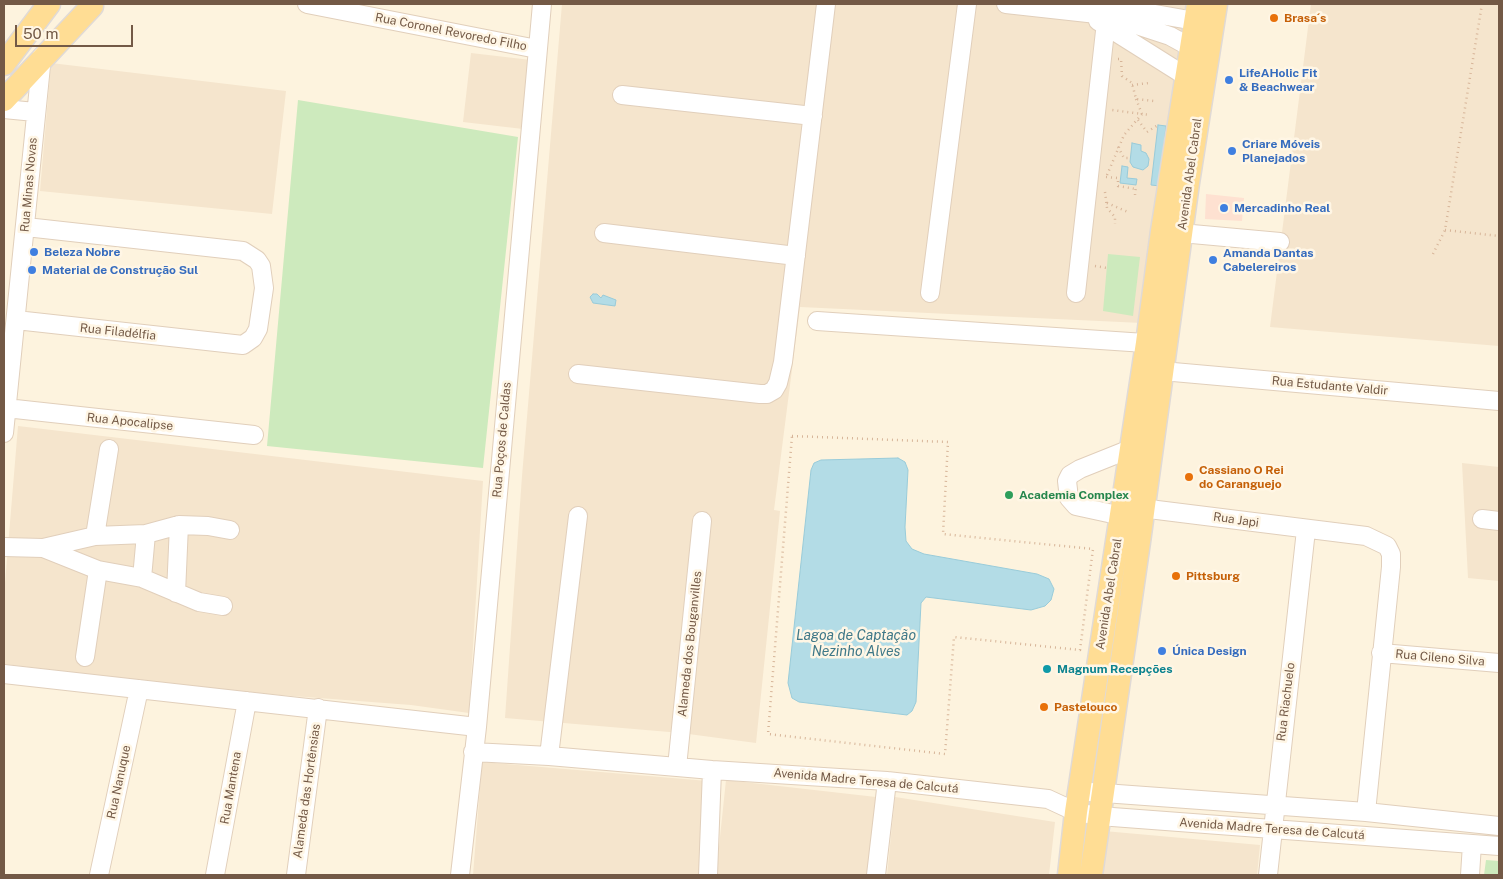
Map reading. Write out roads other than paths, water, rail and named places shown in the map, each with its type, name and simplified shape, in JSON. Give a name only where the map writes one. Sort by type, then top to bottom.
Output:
[{"type":"main road","points":[[4,100],[86,4]]},
{"type":"main road","name":"Avenida Abel Cabral","points":[[1172,232],[1216,4]]},
{"type":"main road","points":[[4,64],[47,5]]},
{"type":"main road","name":"Avenida Abel Cabral","points":[[1091,875],[1102,793],[1129,510],[1130,448],[1156,344],[1172,232],[1188,77],[1197,13]]},
{"type":"main road","name":"Avenida Abel Cabral","points":[[1069,875],[1077,802],[1129,510],[1162,371],[1156,344]]},
{"type":"street","name":"Rua Coronel Revoredo Filho","points":[[314,4],[537,48]]},
{"type":"street","name":"Rua Poços de Caldas","points":[[460,875],[474,749],[542,4]]},
{"type":"street","points":[[578,374],[770,393],[778,383],[783,362],[826,4]]},
{"type":"street","points":[[930,293],[967,4]]},
{"type":"street","points":[[1006,4],[1087,14],[1107,12],[1197,13]]},
{"type":"street","points":[[1107,12],[1170,36],[1192,48]]},
{"type":"street","points":[[1076,293],[1107,12]]},
{"type":"street","points":[[1107,12],[1188,77]]},
{"type":"street","name":"Rua Minas Novas","points":[[4,433],[42,56]]},
{"type":"street","points":[[622,95],[813,116]]},
{"type":"street","points":[[4,109],[35,112]]},
{"type":"street","name":"Rua Filadélfia","points":[[16,320],[243,345],[253,338],[258,329],[264,288],[264,276],[257,260],[243,251],[26,227]]},
{"type":"street","points":[[604,232],[796,256]]},
{"type":"street","points":[[1172,232],[1280,242]]},
{"type":"street","points":[[817,321],[1156,344]]},
{"type":"street","name":"Rua Estudante Valdir","points":[[1162,371],[1499,401]]},
{"type":"street","name":"Rua Apocalipse","points":[[6,408],[254,435]]},
{"type":"street","name":"Rua Japi","points":[[1130,448],[1070,475],[1067,481],[1069,498],[1076,506],[1348,533],[1378,540],[1387,546],[1391,554],[1366,812]]},
{"type":"street","points":[[95,536],[109,449]]},
{"type":"street","points":[[550,752],[578,516]]},
{"type":"street","name":"Alameda dos Bouganvilles","points":[[677,763],[702,521]]},
{"type":"street","points":[[176,593],[179,525]]},
{"type":"street","points":[[4,546],[43,548],[95,536],[146,534],[179,525],[208,526],[230,530]]},
{"type":"street","name":"Rua Riachuelo","points":[[1268,875],[1274,805],[1306,530]]},
{"type":"street","points":[[142,578],[146,534]]},
{"type":"street","points":[[43,548],[98,570],[142,578],[199,602],[223,606]]},
{"type":"street","points":[[84,657],[98,570]]},
{"type":"street","name":"Rua Cileno Silva","points":[[1381,653],[1499,663]]},
{"type":"street","points":[[4,674],[476,727]]},
{"type":"street","name":"Rua Nanuque","points":[[99,875],[139,688]]},
{"type":"street","name":"Rua Mantena","points":[[214,875],[247,700]]},
{"type":"street","name":"Alameda das Hortênsias","points":[[296,875],[318,708]]},
{"type":"street","name":"Avenida Madre Teresa de Calcutá","points":[[474,749],[550,752],[677,763],[712,770],[887,781],[1077,802],[1102,793],[1366,812],[1499,826]]},
{"type":"street","points":[[708,875],[712,770]]},
{"type":"street","points":[[876,875],[887,781]]},
{"type":"street","name":"Avenida Madre Teresa de Calcutá","points":[[1077,802],[1099,816],[1499,846]]},
{"type":"street","points":[[1470,875],[1472,844]]},
{"type":"water","points":[[1158,125],[1166,126],[1160,186],[1151,185]]},
{"type":"water","points":[[1132,143],[1141,145],[1141,151],[1146,153],[1149,159],[1148,166],[1143,170],[1133,167],[1130,162]]},
{"type":"water","points":[[1122,166],[1128,167],[1127,178],[1137,179],[1136,185],[1120,183]]},
{"type":"water","points":[[593,294],[597,294],[601,298],[603,295],[616,300],[615,306],[593,303],[590,297]]},
{"type":"water","name":"Lagoa de Captação Nezinho Alves","points":[[898,458],[905,462],[908,470],[905,527],[906,541],[912,549],[924,554],[1037,574],[1049,579],[1054,589],[1051,600],[1045,606],[1031,610],[926,597],[921,603],[916,702],[912,711],[907,715],[799,702],[792,698],[788,683],[811,470],[814,463],[821,460]]},
{"type":"place","name":"Brasa´s","points":[[1274,18]]},
{"type":"place","name":"LifeAHolic Fit & Beachwear","points":[[1229,80]]},
{"type":"place","name":"Criare Móveis Planejados","points":[[1232,151]]},
{"type":"place","name":"Mercadinho Real","points":[[1224,208]]},
{"type":"place","name":"Beleza Nobre","points":[[34,252]]},
{"type":"place","name":"Amanda Dantas Cabelereiros","points":[[1213,260]]},
{"type":"place","name":"Material de Construção Sul","points":[[32,270]]},
{"type":"place","name":"Cassiano O Rei do Caranguejo","points":[[1189,477]]},
{"type":"place","name":"Academia Complex","points":[[1009,495]]},
{"type":"place","name":"Pittsburg","points":[[1176,576]]},
{"type":"place","name":"Única Design","points":[[1162,651]]},
{"type":"place","name":"Magnum Recepções","points":[[1047,669]]},
{"type":"place","name":"Pastelouco","points":[[1044,707]]}]
